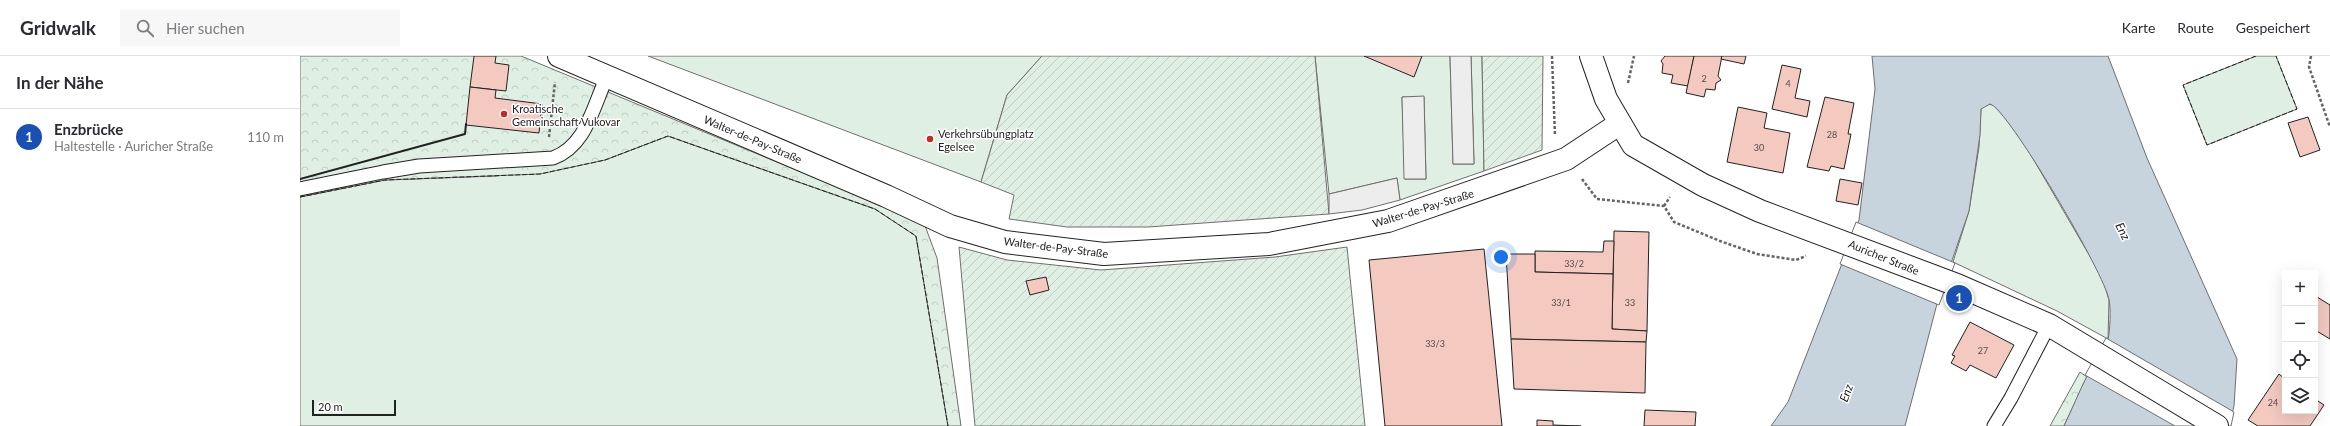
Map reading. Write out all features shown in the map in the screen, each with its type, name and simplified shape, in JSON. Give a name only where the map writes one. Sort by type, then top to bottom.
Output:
[{"type":"street","name":"Auricher Straße","points":[[1591,56],[1606,99],[1633,145],[1703,185],[1760,211],[1838,239],[1950,283],[2049,325],[2217,426]]},
{"type":"street","name":"Walter-de-Pay-Straße","points":[[566,63],[886,196],[950,229],[1005,242],[1104,254],[1269,244],[1388,221],[1573,167],[1620,124]]},
{"type":"lane","points":[[300,189],[419,166],[547,158],[564,153],[574,146],[581,136],[605,81]]},
{"type":"lane","points":[[1994,426],[2011,398],[2049,325]]},
{"type":"path","points":[[1552,56],[1556,145],[1597,199],[1664,206],[1674,222],[1757,254],[1796,260],[1828,247],[1838,239]]},
{"type":"path","points":[[2311,56],[2309,66],[2330,127]]},
{"type":"path","points":[[547,158],[566,63]]},
{"type":"green space","points":[[300,56],[521,56],[924,223],[937,258],[961,426],[948,426],[916,236],[875,209],[668,136],[605,160],[540,174],[385,180],[300,197]]},
{"type":"green space","name":"Verkehrsübungplatz Egelsee","points":[[648,56],[1042,56],[1007,95],[981,182]]},
{"type":"green space","points":[[1042,56],[1315,56],[1329,214],[1148,227],[1067,227],[1009,219],[1014,195],[981,182],[1007,95]]},
{"type":"green space","points":[[1315,56],[1450,56],[1453,164],[1474,164],[1471,56],[1482,56],[1484,171],[1400,200],[1397,178],[1329,194]],"holes":[[[1402,97],[1424,97],[1426,179],[1405,179]]]},
{"type":"green space","points":[[1482,56],[1543,56],[1542,150],[1484,171]]},
{"type":"green space","points":[[2256,56],[2276,56],[2297,109],[2207,145],[2183,85]]},
{"type":"green space","points":[[1986,104],[1993,105],[2004,116],[2028,150],[2102,277],[2109,300],[2108,339],[2057,311],[1953,262],[1969,211],[1979,147],[1981,109]]},
{"type":"green space","points":[[668,136],[875,209],[916,236],[948,426],[300,426],[300,197],[385,180],[496,176],[605,160]]},
{"type":"green space","points":[[959,247],[1007,260],[1101,270],[1275,257],[1347,247],[1365,426],[975,426]]},
{"type":"green space","points":[[2080,372],[2087,377],[2064,426],[2050,426]]},
{"type":"shaded area","points":[[1450,56],[1471,56],[1474,164],[1453,164]]},
{"type":"shaded area","points":[[1424,96],[1426,179],[1404,179],[1402,97]]},
{"type":"shaded area","points":[[1397,178],[1400,200],[1362,210],[1329,214],[1329,194]]},
{"type":"water","name":"Enz","points":[[1872,56],[2108,56],[2147,158],[2237,359],[2234,406],[2229,426],[2064,426],[2087,376],[2102,354],[2109,336],[2109,300],[2104,285],[2092,260],[2055,194],[2000,112],[1990,104],[1981,109],[1980,135],[1969,211],[1937,304],[1905,426],[1771,426],[1788,402],[1859,220],[1875,89]]},
{"type":"pier","points":[[1856,222],[1955,263],[1939,305],[1840,264]]},
{"type":"pier","points":[[2106,338],[2234,412],[2231,426],[2175,426],[2085,375]]},
{"type":"building","points":[[474,56],[496,56],[495,63],[509,65],[506,91],[470,87]]},
{"type":"building","points":[[1364,56],[1422,56],[1414,77]]},
{"type":"building","points":[[1665,56],[1694,56],[1688,86],[1671,83],[1673,75],[1662,73],[1663,64],[1661,61]]},
{"type":"building","points":[[1694,56],[1722,56],[1718,76],[1721,80],[1716,83],[1715,90],[1706,89],[1704,97],[1686,93]]},
{"type":"building","points":[[1722,56],[1746,56],[1744,64],[1721,59]]},
{"type":"building","points":[[1782,65],[1801,69],[1795,98],[1810,101],[1807,117],[1772,109]]},
{"type":"building","name":"Kroatische Gemeinschaft Vukovar","points":[[470,87],[496,90],[495,98],[542,104],[539,133],[466,125]]},
{"type":"building","points":[[1825,97],[1854,103],[1848,134],[1851,134],[1844,169],[1831,166],[1829,171],[1807,167]]},
{"type":"building","points":[[1738,107],[1767,113],[1764,128],[1790,133],[1783,173],[1727,162]]},
{"type":"building","points":[[2308,117],[2320,150],[2300,157],[2288,123]]},
{"type":"building","points":[[1840,179],[1862,183],[1858,205],[1836,201]]},
{"type":"building","points":[[1614,231],[1649,232],[1647,331],[1612,329]]},
{"type":"building","points":[[1604,241],[1614,241],[1613,274],[1535,272],[1535,251],[1603,252]]},
{"type":"building","points":[[1484,249],[1502,426],[1385,426],[1369,260]]},
{"type":"building","points":[[1506,254],[1535,254],[1535,272],[1613,274],[1612,329],[1647,331],[1646,342],[1511,339]]},
{"type":"building","points":[[1046,277],[1049,290],[1030,295],[1026,281]]},
{"type":"building","points":[[2318,298],[2330,305],[2330,339],[2318,332]]},
{"type":"building","points":[[1970,322],[2014,345],[1996,378],[1970,365],[1966,371],[1951,363],[1955,356],[1952,355]]},
{"type":"building","points":[[1511,339],[1646,342],[1645,393],[1514,389]]},
{"type":"building","points":[[2279,374],[2282,376],[2282,414],[2318,414],[2310,426],[2258,426],[2248,420]]},
{"type":"building","points":[[2318,401],[2324,405],[2318,414]]},
{"type":"building","points":[[1645,410],[1696,412],[1695,426],[1644,426]]},
{"type":"building","points":[[1537,420],[1553,421],[1553,425],[1581,426],[1537,426]]},
{"type":"fence","points":[[2256,56],[2183,85],[2207,145],[2297,109],[2276,56]]},
{"type":"fence","points":[[300,197],[385,180],[540,174],[605,160],[668,136],[875,209],[916,236],[948,426]]},
{"type":"wall","points":[[300,179],[465,134],[466,124]]},
{"type":"place","name":"Kroatische Gemeinschaft Vukovar","points":[[504,114]]},
{"type":"place","name":"Verkehrsübungplatz Egelsee","points":[[930,139]]},
{"type":"place","name":"Enzbrücke","points":[[1959,298]]}]
